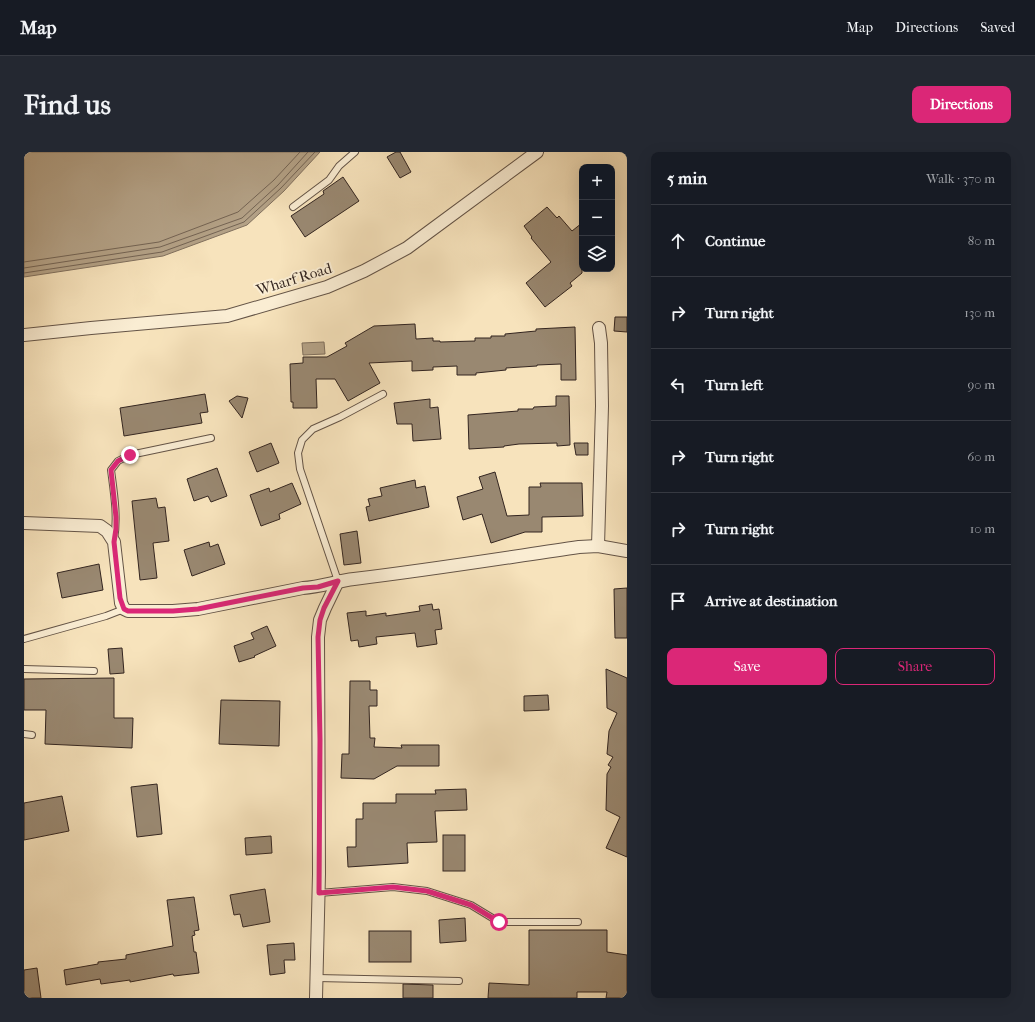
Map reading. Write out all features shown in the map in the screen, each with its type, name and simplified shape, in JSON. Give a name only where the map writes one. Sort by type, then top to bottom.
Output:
[{"type":"street","name":"Wharf Road","points":[[24,335],[226,316],[327,287],[364,271],[406,248],[537,152]]},
{"type":"street","points":[[598,328],[601,343],[602,406],[598,546]]},
{"type":"street","points":[[24,523],[100,526],[107,531],[114,542],[120,598],[124,609],[128,611],[173,611],[198,609],[303,588],[318,587],[338,581],[441,568],[579,547],[598,546],[627,551]]},
{"type":"street","points":[[316,998],[319,893],[320,740],[318,637],[320,620],[324,608],[338,581]]},
{"type":"lane","points":[[293,207],[328,180],[339,166],[355,152]]},
{"type":"lane","points":[[338,581],[300,469],[298,453],[302,440],[313,429],[340,417],[383,394]]},
{"type":"lane","points":[[114,542],[116,517],[111,470],[118,461],[130,455],[211,438]]},
{"type":"lane","points":[[24,639],[106,616],[124,609]]},
{"type":"lane","points":[[24,669],[94,671]]},
{"type":"lane","points":[[24,734],[32,735]]},
{"type":"lane","points":[[319,893],[393,887],[427,891],[471,905],[499,922],[578,922]]},
{"type":"lane","points":[[317,978],[459,981]]},
{"type":"water","points":[[24,152],[320,152],[284,191],[247,225],[163,256],[24,277]]},
{"type":"water","points":[[324,342],[325,354],[303,355],[302,343]]},
{"type":"building","points":[[396,152],[400,152],[411,172],[400,178],[387,157]]},
{"type":"building","points":[[343,177],[359,201],[305,237],[291,216],[324,194],[323,191]]},
{"type":"building","points":[[547,207],[557,218],[559,216],[572,231],[579,225],[579,272],[582,273],[570,283],[572,286],[545,307],[526,283],[551,262],[531,238],[532,237],[524,226]]},
{"type":"building","points":[[615,317],[627,317],[627,332],[614,331]]},
{"type":"building","points":[[415,324],[416,339],[433,338],[433,341],[440,342],[475,341],[475,338],[505,336],[505,334],[536,331],[536,329],[575,327],[576,380],[561,380],[561,364],[506,368],[506,370],[476,373],[476,375],[457,375],[457,366],[433,367],[433,370],[412,371],[412,361],[369,363],[380,383],[348,401],[335,379],[316,379],[317,408],[293,408],[293,402],[291,402],[290,364],[303,363],[303,357],[327,357],[347,346],[345,343],[374,326]]},
{"type":"building","points":[[205,394],[208,412],[200,413],[202,423],[124,436],[120,408]]},
{"type":"building","points":[[237,396],[248,398],[242,418],[229,401]]},
{"type":"building","points":[[556,396],[569,396],[570,445],[557,446],[557,443],[519,444],[504,447],[469,449],[468,415],[518,411],[518,409],[533,409],[534,407],[556,406]]},
{"type":"building","points":[[430,399],[430,408],[438,407],[441,439],[413,441],[412,424],[397,424],[394,403]]},
{"type":"building","points":[[271,443],[279,463],[257,472],[249,452]]},
{"type":"building","points":[[574,443],[588,443],[588,455],[576,455]]},
{"type":"building","points":[[217,468],[227,496],[211,502],[208,496],[194,501],[187,479]]},
{"type":"building","points":[[495,472],[507,516],[529,515],[529,487],[541,487],[540,483],[582,483],[583,516],[542,517],[542,532],[525,532],[491,543],[482,514],[463,520],[457,497],[483,489],[479,477]]},
{"type":"building","points":[[415,480],[416,488],[425,486],[429,507],[369,521],[366,507],[370,506],[368,499],[382,496],[380,488]]},
{"type":"building","points":[[292,483],[301,504],[279,514],[280,519],[261,526],[250,495],[269,488],[270,492]]},
{"type":"building","points":[[156,498],[158,508],[165,507],[169,541],[153,543],[157,578],[140,580],[132,501]]},
{"type":"building","points":[[357,531],[361,563],[344,565],[340,534]]},
{"type":"building","points":[[209,542],[210,547],[218,544],[225,564],[192,576],[184,550]]},
{"type":"building","points":[[99,564],[103,590],[62,598],[57,573]]},
{"type":"building","points":[[627,588],[627,638],[615,638],[614,589]]},
{"type":"building","points":[[432,604],[433,610],[439,609],[442,629],[435,630],[437,644],[417,647],[415,633],[376,637],[377,644],[359,647],[358,640],[351,641],[347,613],[366,611],[366,616],[386,613],[386,616],[420,611],[419,606]]},
{"type":"building","points":[[267,626],[276,646],[254,656],[255,657],[239,662],[234,646],[254,639],[251,633]]},
{"type":"building","points":[[122,648],[124,673],[110,674],[108,649]]},
{"type":"building","points":[[606,669],[627,678],[627,857],[606,848],[620,817],[606,810],[607,774],[611,767],[608,765],[613,757],[607,754],[609,731],[617,713],[607,708]]},
{"type":"building","points":[[114,678],[114,718],[133,718],[132,748],[45,744],[46,710],[24,710],[24,679]]},
{"type":"building","points":[[350,681],[370,681],[370,690],[377,690],[377,706],[369,706],[370,738],[375,738],[374,747],[402,748],[401,745],[439,745],[439,766],[397,766],[374,779],[341,778],[342,754],[349,754]]},
{"type":"building","points":[[548,695],[549,710],[524,711],[524,696]]},
{"type":"building","points":[[221,700],[280,701],[279,746],[219,744]]},
{"type":"building","points":[[157,784],[162,834],[137,837],[131,787]]},
{"type":"building","points":[[466,789],[467,810],[435,811],[437,842],[407,843],[408,863],[348,867],[347,847],[356,847],[356,819],[363,819],[363,803],[396,803],[396,794],[436,794],[435,790]]},
{"type":"building","points":[[62,796],[69,831],[24,840],[24,803]]},
{"type":"building","points":[[443,835],[465,835],[465,871],[443,871]]},
{"type":"building","points":[[271,836],[272,853],[246,855],[245,838]]},
{"type":"building","points":[[265,889],[270,922],[243,927],[240,914],[234,915],[230,895]]},
{"type":"building","points":[[194,897],[199,930],[194,931],[195,935],[192,936],[199,973],[174,976],[173,974],[130,982],[130,980],[101,984],[100,979],[66,985],[64,970],[98,964],[98,962],[126,959],[126,955],[173,946],[167,900]]},
{"type":"building","points":[[465,918],[466,941],[440,943],[439,920]]},
{"type":"building","points":[[529,930],[607,930],[607,952],[627,955],[627,998],[606,998],[607,992],[577,992],[577,998],[488,998],[489,983],[529,985]]},
{"type":"building","points":[[369,931],[411,931],[411,962],[369,962]]},
{"type":"building","points":[[294,943],[295,960],[284,960],[285,973],[270,975],[267,945]]},
{"type":"building","points":[[37,968],[41,998],[24,998],[24,970]]},
{"type":"building","points":[[403,984],[433,985],[433,998],[403,998]]},
{"type":"route","points":[[130,455],[118,461],[111,470],[116,517],[114,542],[120,598],[124,609],[128,611],[173,611],[198,609],[303,588],[318,587],[338,581],[324,608],[320,620],[318,637],[320,740],[319,893],[393,887],[427,891],[471,905],[499,922]]}]
